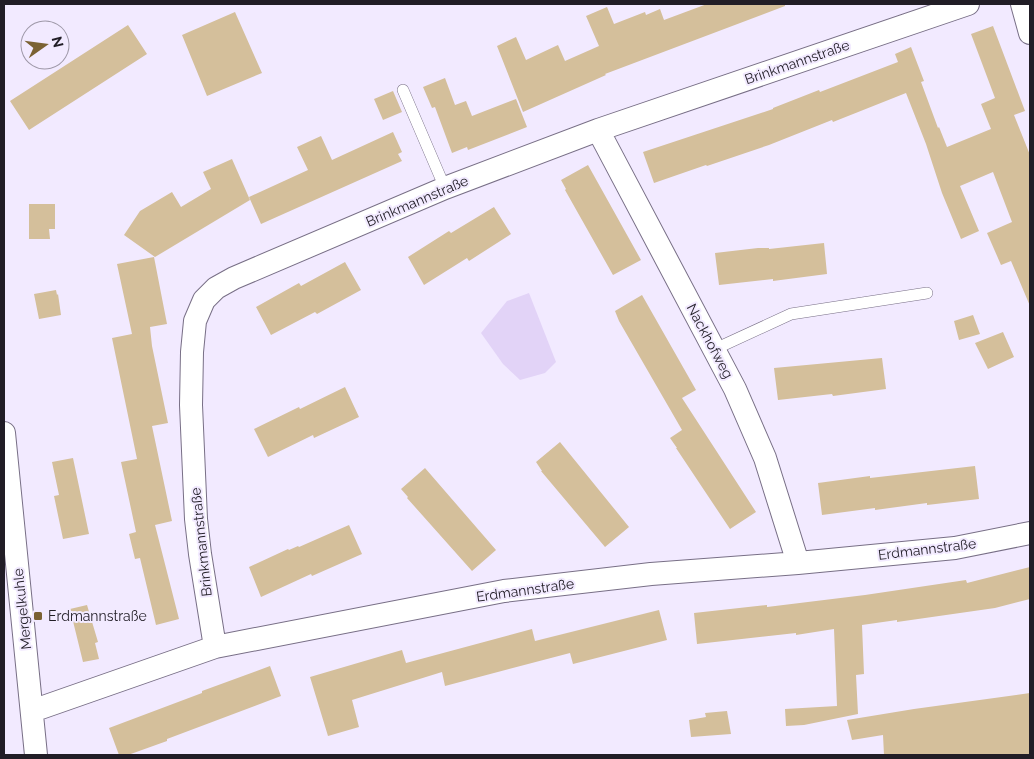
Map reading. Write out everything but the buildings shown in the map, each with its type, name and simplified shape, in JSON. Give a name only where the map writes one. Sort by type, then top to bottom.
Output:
[{"type":"street","name":"Brinkmannstraße","points":[[215,647],[196,519],[191,405],[195,320],[204,300],[216,288],[234,278],[445,188],[598,130],[968,4]]},
{"type":"street","points":[[1022,4],[1030,33]]},
{"type":"street","name":"Nackhofweg","points":[[598,130],[735,389],[764,458],[798,563]]},
{"type":"street","name":"Mergelkuhle","points":[[4,433],[36,755]]},
{"type":"street","name":"Erdmannstraße","points":[[32,711],[215,647],[504,591],[651,574],[798,563],[955,548],[1030,533]]},
{"type":"lane","points":[[403,90],[445,188]]},
{"type":"lane","points":[[715,349],[791,314],[927,293]]},
{"type":"shaded area","points":[[529,293],[556,362],[545,373],[520,380],[503,364],[481,333],[507,301]]},
{"type":"place","name":"Erdmannstraße","points":[[38,616]]}]
